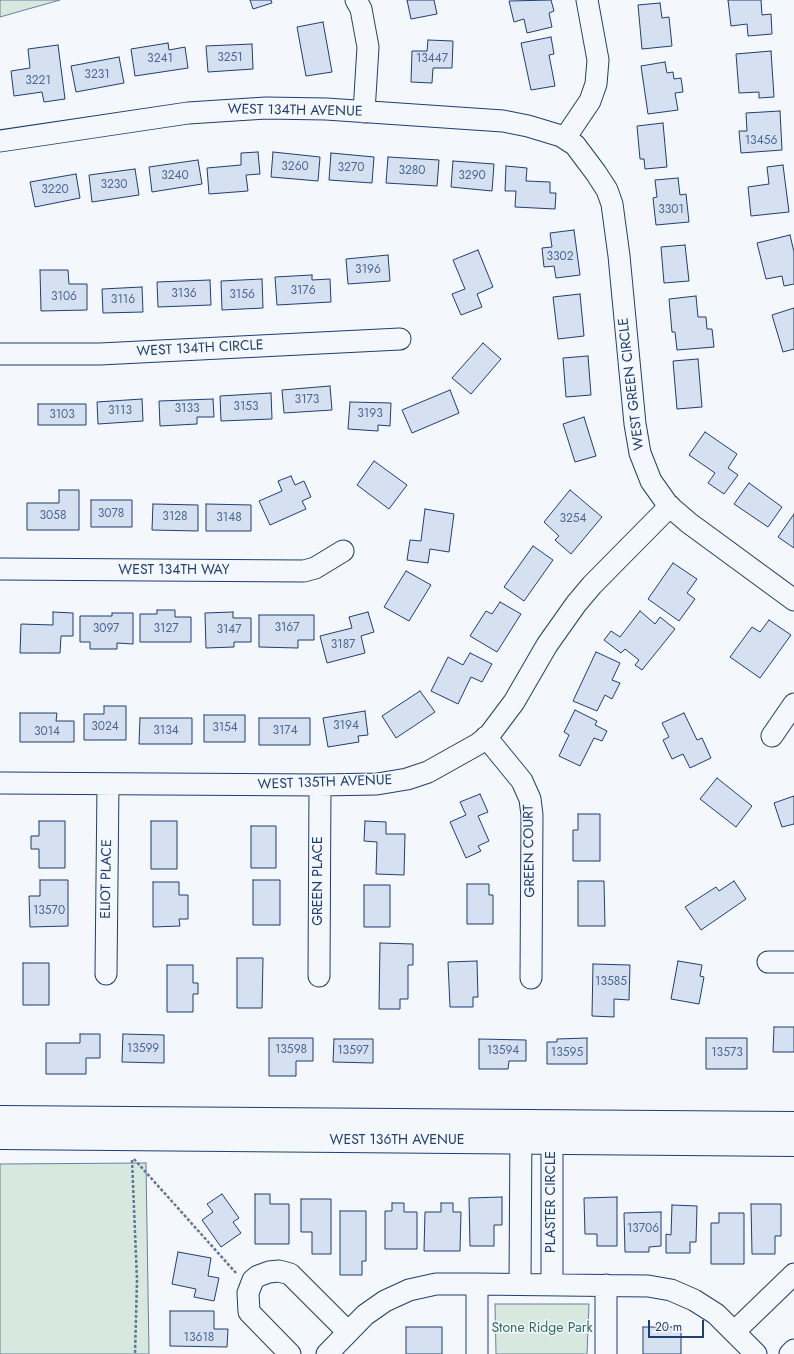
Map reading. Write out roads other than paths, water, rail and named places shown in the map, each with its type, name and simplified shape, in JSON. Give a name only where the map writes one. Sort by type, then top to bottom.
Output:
[{"type":"main road","name":"WEST 136TH AVENUE","points":[[0,1117],[794,1122]]},
{"type":"main road","name":"WEST 136TH AVENUE","points":[[0,1138],[794,1145]]},
{"type":"street","points":[[356,0],[361,9],[368,47],[364,112]]},
{"type":"street","points":[[565,138],[590,101],[596,84],[598,60],[587,0]]},
{"type":"street","name":"WEST 134TH AVENUE","points":[[0,141],[220,110],[274,108],[503,121],[528,126],[565,138]]},
{"type":"street","name":"WEST GREEN CIRCLE","points":[[565,138],[575,145],[596,173],[607,190],[612,204],[619,256],[635,424],[640,453],[651,481],[670,506],[689,523],[794,600]]},
{"type":"street","name":"WEST 134TH CIRCLE","points":[[0,354],[100,354],[400,339]]},
{"type":"street","name":"WEST 135TH AVENUE","points":[[0,783],[320,786],[377,784],[407,779],[428,772],[486,737],[514,702],[546,645],[576,604],[592,585],[670,506]]},
{"type":"street","name":"WEST 134TH WAY","points":[[0,570],[304,572],[315,568],[343,551]]},
{"type":"street","points":[[772,736],[794,704]]},
{"type":"street","name":"GREEN COURT","points":[[486,737],[522,780],[530,799],[532,815],[531,978]]},
{"type":"street","name":"ELIOT PLACE","points":[[106,974],[108,784]]},
{"type":"street","name":"GREEN PLACE","points":[[319,976],[320,786]]},
{"type":"street","points":[[768,962],[794,962]]},
{"type":"street","points":[[520,1284],[521,1120]]},
{"type":"street","name":"PLASTER CIRCLE","points":[[552,1120],[552,1284]]},
{"type":"street","points":[[290,1354],[249,1312],[248,1292],[258,1276],[269,1272],[279,1271],[290,1274],[348,1332]]},
{"type":"street","points":[[734,1332],[794,1274]]},
{"type":"street","points":[[327,1354],[365,1315],[385,1301],[409,1290],[436,1284],[552,1284],[648,1286],[671,1290],[694,1300],[716,1314],[756,1354]]},
{"type":"street","points":[[477,1284],[477,1354]]},
{"type":"street","points":[[606,1285],[606,1354]]},
{"type":"street","points":[[790,1354],[794,1350]]},
{"type":"park label","name":"Stone Ridge Park","points":[[542,1329]]}]
